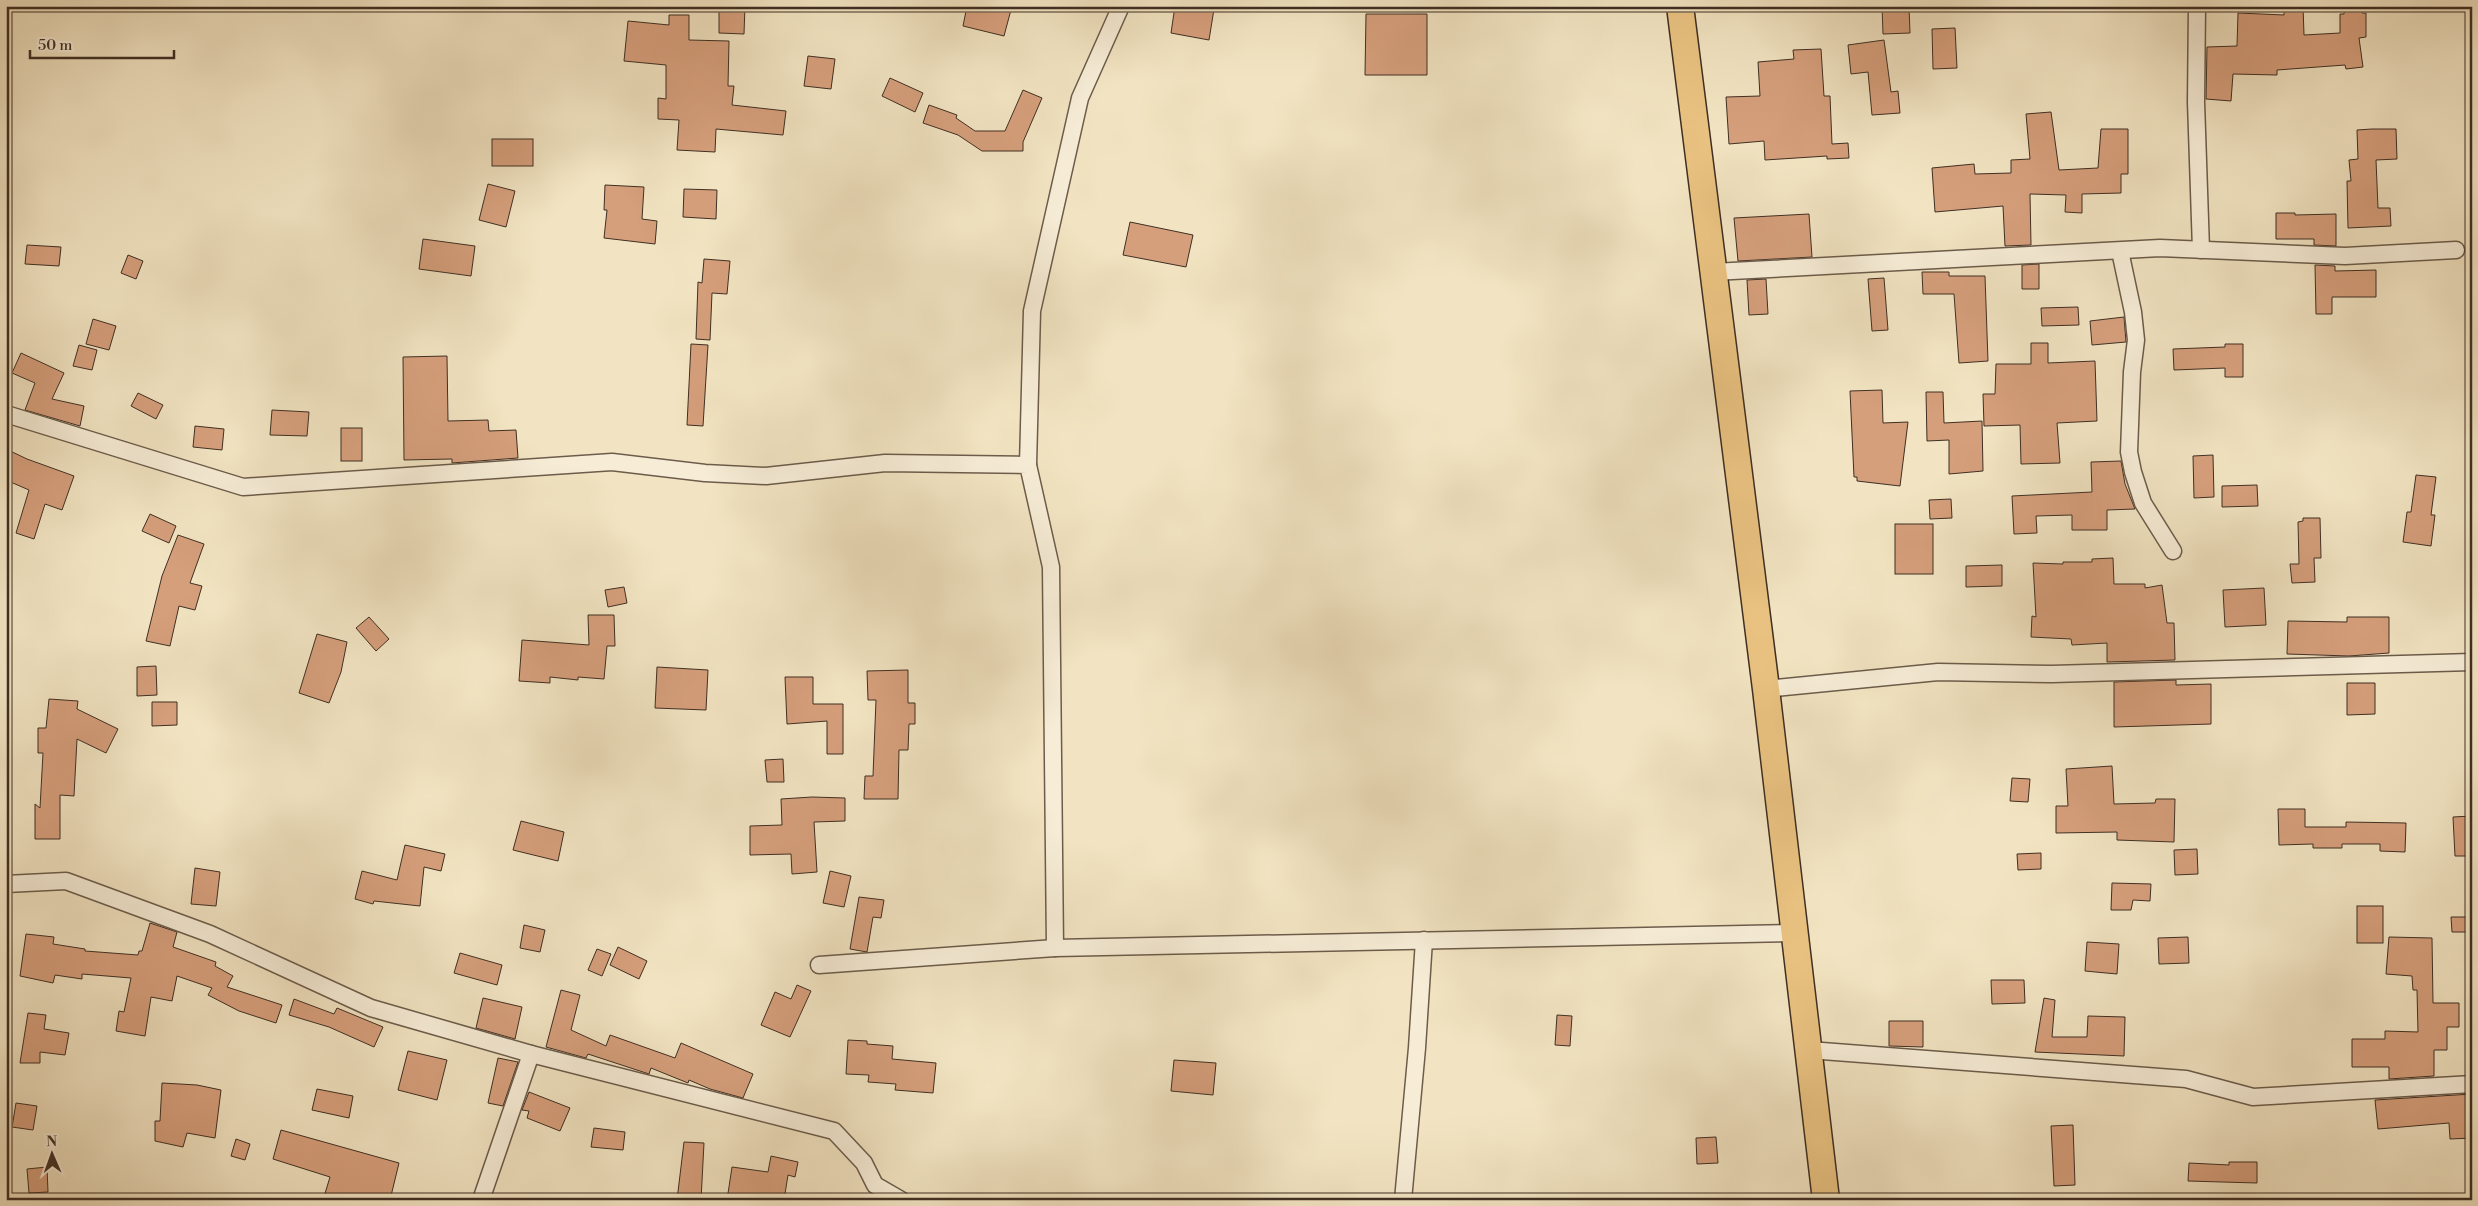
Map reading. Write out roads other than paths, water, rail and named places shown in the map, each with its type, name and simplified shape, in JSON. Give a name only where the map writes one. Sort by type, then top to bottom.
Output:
[{"type":"main road","points":[[1680,6],[1796,933],[1826,1200]]},
{"type":"street","points":[[1055,948],[1051,567],[1028,465],[1032,311],[1080,98],[1121,6]]},
{"type":"street","points":[[2197,6],[2196,102],[2201,250]]},
{"type":"street","points":[[1713,272],[2160,248],[2345,256],[2456,250]]},
{"type":"street","points":[[2120,250],[2133,312],[2136,340],[2132,372],[2129,452],[2132,472],[2143,502],[2173,551]]},
{"type":"street","points":[[6,414],[243,487],[612,462],[705,473],[766,476],[885,463],[1028,465]]},
{"type":"street","points":[[1766,689],[1938,672],[2052,674],[2472,662]]},
{"type":"street","points":[[6,884],[66,881],[210,934],[372,1008],[531,1054],[834,1131],[864,1163],[875,1185],[900,1200]]},
{"type":"street","points":[[820,965],[1055,948],[1796,933]]},
{"type":"street","points":[[1403,1200],[1417,1048],[1424,940]]},
{"type":"street","points":[[1808,1050],[2186,1079],[2253,1097],[2472,1084]]},
{"type":"street","points":[[481,1200],[531,1054]]}]
